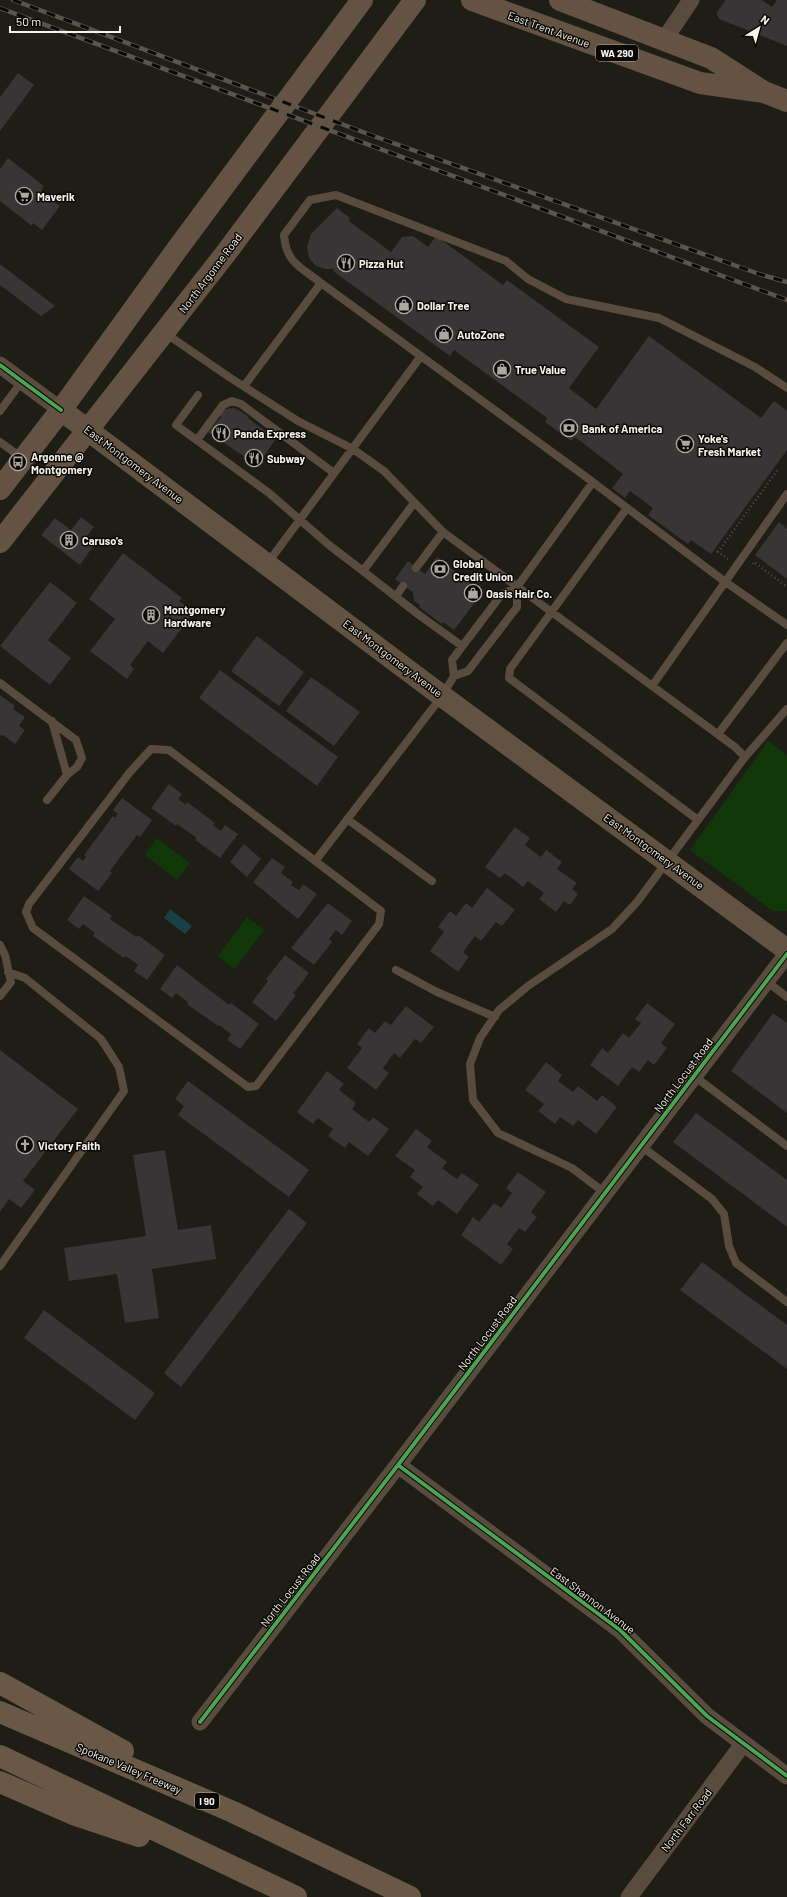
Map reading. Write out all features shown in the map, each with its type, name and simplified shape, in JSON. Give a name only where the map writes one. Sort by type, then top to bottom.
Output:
[{"type":"highway","points":[[0,1683],[232,1812]]},
{"type":"highway","name":"Spokane Valley Freeway","points":[[0,1712],[232,1812],[410,1897]]},
{"type":"highway","points":[[0,1756],[219,1862],[296,1897]]},
{"type":"highway","points":[[0,1782],[74,1814],[219,1862]]},
{"type":"main road","points":[[338,33],[346,0]]},
{"type":"main road","points":[[0,489],[61,410],[174,254],[362,0]]},
{"type":"main road","name":"North Argonne Road","points":[[0,542],[226,253],[415,0]]},
{"type":"main road","name":"East Trent Avenue","points":[[472,0],[700,84],[764,92]]},
{"type":"main road","name":"East Trent Avenue","points":[[563,1],[711,58],[764,92],[787,101]]},
{"type":"main road","name":"East Montgomery Avenue","points":[[61,410],[442,696],[787,950]]},
{"type":"street","points":[[664,40],[691,0]]},
{"type":"street","name":"East Montgomery Avenue","points":[[0,365],[61,410]]},
{"type":"street","name":"North Locust Road","points":[[200,1722],[398,1465],[787,954]]},
{"type":"street","name":"East Shannon Avenue","points":[[398,1465],[620,1630],[688,1698],[743,1744],[787,1776]]},
{"type":"street","name":"North Farr Road","points":[[629,1897],[743,1744]]},
{"type":"lane","points":[[787,388],[755,367],[659,318],[566,299],[528,279],[506,261],[336,195],[310,200],[284,235],[285,248],[290,258],[321,283],[593,482],[724,581],[787,625]]},
{"type":"lane","points":[[244,386],[321,283]]},
{"type":"lane","points":[[164,333],[298,421],[353,449],[384,471],[443,532],[735,746],[745,757]]},
{"type":"lane","points":[[267,564],[421,356]]},
{"type":"lane","points":[[0,411],[22,381]]},
{"type":"lane","points":[[198,395],[176,425],[269,493],[300,518],[329,545],[462,646]]},
{"type":"lane","points":[[197,440],[223,405],[232,401],[241,404],[334,473]]},
{"type":"lane","points":[[0,442],[23,460]]},
{"type":"lane","points":[[316,860],[442,696],[454,676],[452,660],[462,646],[501,595],[517,587],[593,482]]},
{"type":"lane","points":[[652,686],[724,581],[786,496]]},
{"type":"lane","points":[[363,571],[414,503]]},
{"type":"lane","points":[[627,508],[510,669],[509,678],[698,820]]},
{"type":"lane","points":[[416,568],[443,532]]},
{"type":"lane","points":[[396,596],[403,586]]},
{"type":"lane","points":[[454,676],[468,671],[516,607],[517,587]]},
{"type":"lane","points":[[718,734],[787,643]]},
{"type":"lane","points":[[0,683],[76,740],[82,758],[77,767],[67,775],[48,800]]},
{"type":"lane","points":[[605,1193],[572,1168],[498,1133],[473,1100],[470,1064],[480,1038],[500,1010],[528,986],[612,929],[637,902],[745,757],[787,709]]},
{"type":"lane","points":[[52,721],[67,775]]},
{"type":"lane","points":[[150,749],[169,750],[316,860],[381,911],[379,924],[256,1086],[248,1087],[33,928],[26,912],[28,904],[130,772],[150,749]]},
{"type":"lane","points":[[347,820],[432,881]]},
{"type":"lane","points":[[0,945],[5,955],[11,982],[0,996]]},
{"type":"lane","points":[[396,970],[437,992],[495,1016]]},
{"type":"lane","points":[[0,1266],[124,1091],[118,1067],[101,1039],[25,978],[8,972]]},
{"type":"lane","points":[[766,981],[787,997]]},
{"type":"lane","points":[[694,1076],[787,1146]]},
{"type":"lane","points":[[641,1146],[712,1199],[724,1214],[729,1246],[736,1263],[787,1302]]},
{"type":"path","points":[[779,468],[718,552],[746,572],[754,562],[787,587]]},
{"type":"green space","points":[[768,741],[787,755],[787,911],[773,911],[690,850]]},
{"type":"green space","points":[[157,838],[190,863],[177,880],[145,855]]},
{"type":"green space","points":[[247,917],[264,930],[235,969],[218,956]]},
{"type":"water","points":[[170,909],[192,926],[185,934],[164,918]]},
{"type":"building","points":[[726,0],[762,0],[772,7],[777,0],[787,0],[787,46],[719,19],[717,12]]},
{"type":"building","points":[[18,73],[34,85],[0,131],[0,97]]},
{"type":"building","name":"Maverik","points":[[8,158],[44,186],[41,191],[60,206],[42,230],[33,223],[32,226],[0,201],[0,169]]},
{"type":"building","points":[[337,208],[350,218],[349,221],[391,252],[402,237],[413,236],[428,247],[436,236],[503,285],[507,280],[599,347],[569,388],[596,409],[649,336],[761,418],[774,401],[787,411],[787,450],[711,554],[691,540],[688,544],[648,515],[653,508],[630,491],[625,498],[612,488],[623,474],[575,437],[571,441],[545,422],[547,418],[454,350],[450,356],[333,271],[334,269],[325,269],[316,266],[309,258],[307,247],[311,234]]},
{"type":"building","points":[[0,264],[55,306],[41,316],[0,285]]},
{"type":"building","points":[[234,408],[249,417],[248,418],[276,439],[255,467],[243,459],[245,457],[208,432],[221,417],[219,416],[224,409]]},
{"type":"building","name":"Caruso's","points":[[81,517],[94,527],[86,537],[95,544],[80,565],[41,535],[55,518],[71,530]]},
{"type":"building","points":[[779,522],[787,529],[787,579],[755,555]]},
{"type":"building","name":"Montgomery Hardware","points":[[123,553],[182,598],[179,601],[194,612],[163,653],[148,641],[130,665],[134,669],[127,679],[90,651],[115,619],[89,599]]},
{"type":"building","points":[[437,557],[482,593],[454,630],[443,622],[442,624],[419,607],[420,605],[414,601],[413,592],[395,579],[408,561],[425,574]]},
{"type":"building","points":[[50,582],[77,603],[48,640],[71,658],[50,685],[0,646]]},
{"type":"building","points":[[257,636],[304,672],[279,706],[231,671]]},
{"type":"building","points":[[220,670],[338,757],[317,786],[199,698]]},
{"type":"building","points":[[311,677],[360,712],[334,746],[286,711]]},
{"type":"building","points":[[0,695],[15,706],[13,709],[25,717],[19,726],[25,730],[15,744],[3,735],[0,736]]},
{"type":"building","points":[[169,784],[182,794],[178,799],[186,805],[187,802],[215,823],[213,825],[221,831],[225,825],[238,834],[220,858],[195,840],[197,838],[177,824],[176,826],[151,808]]},
{"type":"building","points":[[122,798],[152,820],[140,837],[137,835],[110,871],[112,873],[98,891],[69,869],[78,857],[83,861],[86,857],[84,855],[113,816],[115,818],[118,814],[113,810]]},
{"type":"building","points":[[515,827],[530,838],[525,845],[541,857],[546,850],[562,862],[557,869],[577,883],[572,889],[578,894],[570,905],[564,901],[556,912],[539,899],[544,893],[528,881],[523,887],[505,873],[500,878],[485,867]]},
{"type":"building","points":[[244,844],[261,859],[247,877],[230,862]]},
{"type":"building","points":[[272,858],[285,867],[281,873],[293,882],[291,885],[299,890],[303,884],[317,894],[298,919],[253,882]]},
{"type":"building","points":[[487,888],[515,910],[502,926],[496,922],[481,941],[475,936],[463,952],[469,957],[458,972],[430,951],[444,932],[438,927],[450,911],[456,916],[466,903],[472,908]]},
{"type":"building","points":[[84,896],[112,916],[110,919],[136,937],[138,935],[165,955],[147,980],[134,971],[138,965],[126,956],[124,958],[93,936],[95,933],[83,924],[79,929],[67,920]]},
{"type":"building","points":[[328,903],[352,921],[342,935],[336,930],[329,939],[332,942],[314,965],[291,948]]},
{"type":"building","points":[[285,955],[309,973],[293,994],[296,995],[276,1021],[252,1002],[268,981],[266,979]]},
{"type":"building","points":[[177,965],[229,1005],[231,1003],[259,1024],[240,1049],[227,1040],[231,1034],[219,1025],[218,1026],[187,1004],[188,1002],[176,993],[172,998],[160,989]]},
{"type":"building","points":[[647,1003],[675,1024],[661,1043],[667,1048],[654,1065],[648,1060],[639,1072],[632,1067],[618,1086],[590,1065],[602,1048],[608,1053],[623,1033],[629,1038],[641,1023],[635,1019]]},
{"type":"building","points":[[406,1006],[434,1027],[421,1043],[415,1039],[400,1058],[394,1053],[383,1068],[389,1073],[376,1090],[347,1068],[362,1048],[357,1044],[369,1028],[375,1033],[385,1021],[391,1025]]},
{"type":"building","points":[[773,1013],[787,1023],[787,1113],[731,1071]]},
{"type":"building","name":"Victory Faith","points":[[0,1050],[78,1109],[23,1181],[35,1190],[21,1208],[9,1199],[0,1212]]},
{"type":"building","points":[[546,1062],[562,1075],[558,1081],[573,1092],[578,1086],[597,1101],[602,1095],[617,1107],[596,1134],[578,1120],[573,1126],[560,1117],[555,1124],[538,1111],[544,1104],[525,1090]]},
{"type":"building","points":[[327,1071],[344,1084],[339,1090],[356,1103],[352,1109],[369,1122],[373,1117],[389,1129],[368,1156],[349,1142],[345,1148],[328,1136],[333,1129],[318,1118],[313,1124],[297,1112]]},
{"type":"building","points":[[188,1081],[309,1170],[289,1197],[178,1115],[184,1106],[175,1099]]},
{"type":"building","points":[[696,1113],[787,1180],[787,1227],[673,1142]]},
{"type":"building","points":[[416,1129],[432,1141],[427,1147],[447,1162],[442,1168],[457,1179],[462,1173],[479,1185],[457,1214],[438,1200],[433,1206],[417,1194],[423,1187],[410,1177],[415,1170],[395,1156]]},
{"type":"building","points":[[165,1150],[178,1230],[211,1225],[216,1259],[152,1269],[159,1318],[125,1323],[117,1274],[69,1281],[64,1248],[146,1236],[133,1155]]},
{"type":"building","points":[[518,1172],[546,1192],[531,1212],[537,1217],[525,1232],[519,1228],[507,1244],[513,1249],[501,1265],[461,1235],[473,1217],[479,1222],[494,1203],[501,1208],[512,1193],[506,1188]]},
{"type":"building","points":[[289,1209],[307,1223],[181,1387],[164,1373]]},
{"type":"building","points":[[702,1262],[787,1325],[787,1369],[680,1290]]},
{"type":"building","points":[[44,1310],[155,1393],[135,1420],[24,1338]]},
{"type":"railway","points":[[13,0],[368,134],[759,274],[787,282]]},
{"type":"railway","points":[[0,8],[787,300]]},
{"type":"cycle path","points":[[0,365],[61,410]]},
{"type":"cycle path","points":[[200,1722],[398,1465],[787,954]]},
{"type":"cycle path","points":[[398,1465],[620,1630],[707,1716],[787,1776]]},
{"type":"place","name":"Maverik","points":[[24,196]]},
{"type":"place","name":"Pizza Hut","points":[[346,263]]},
{"type":"place","name":"Dollar Tree","points":[[404,305]]},
{"type":"place","name":"AutoZone","points":[[444,334]]},
{"type":"place","name":"True Value","points":[[502,369]]},
{"type":"place","name":"Bank of America","points":[[569,428]]},
{"type":"place","name":"Panda Express","points":[[221,433]]},
{"type":"place","name":"Yoke's Fresh Market","points":[[685,444]]},
{"type":"place","name":"Subway","points":[[254,458]]},
{"type":"place","name":"Argonne @ Montgomery","points":[[18,462]]},
{"type":"place","name":"Caruso's","points":[[69,540]]},
{"type":"place","name":"Global Credit Union","points":[[440,569]]},
{"type":"place","name":"Oasis Hair Co.","points":[[473,593]]},
{"type":"place","name":"Montgomery Hardware","points":[[151,615]]},
{"type":"place","name":"Victory Faith","points":[[25,1145]]}]
